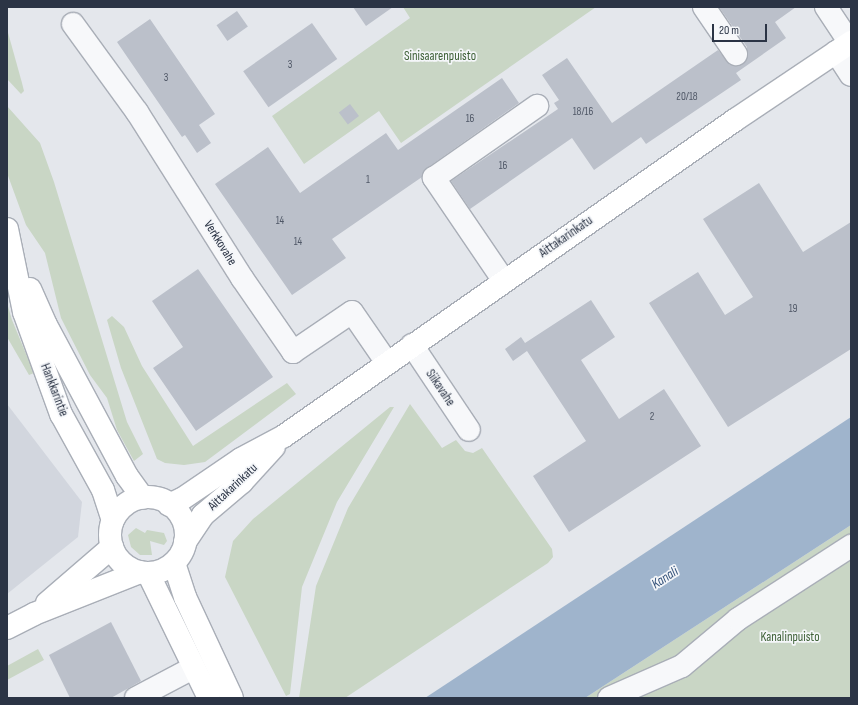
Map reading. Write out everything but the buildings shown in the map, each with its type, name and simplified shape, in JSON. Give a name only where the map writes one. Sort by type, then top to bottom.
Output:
[{"type":"main road","name":"Aittakarinkatu","points":[[169,505],[241,459],[284,436],[504,281],[846,46]]},
{"type":"main road","name":"Hankkarintie","points":[[7,229],[14,253],[24,312],[62,414],[103,490],[113,520]]},
{"type":"main road","name":"Hankkarintie","points":[[14,253],[46,325],[127,476],[143,498]]},
{"type":"main road","name":"Aittakarinkatu","points":[[185,542],[203,515],[242,482],[284,436]]},
{"type":"main road","points":[[7,628],[34,614],[144,573],[163,570],[174,563],[185,542],[185,527],[180,515],[169,505],[156,498],[143,498],[122,508],[113,520],[110,533],[112,547],[122,563],[144,573],[208,698]]},
{"type":"main road","points":[[34,614],[112,547]]},
{"type":"main road","points":[[174,563],[185,597],[232,698]]},
{"type":"street","points":[[704,7],[736,54]]},
{"type":"street","points":[[831,9],[846,46],[851,75]]},
{"type":"street","name":"Verkkovahe","points":[[73,24],[136,112],[242,278],[293,352],[352,312],[387,363]]},
{"type":"street","points":[[504,281],[434,178],[537,106]]},
{"type":"street","name":"Siikavahe","points":[[412,345],[469,430]]},
{"type":"street","points":[[609,698],[682,666],[738,619],[851,546]]},
{"type":"street","points":[[136,698],[192,668]]},
{"type":"shaded area","points":[[7,404],[82,502],[78,537],[7,594]]},
{"type":"green space","name":"Sinisaarenpuisto","points":[[403,7],[596,7],[401,143],[379,111],[304,164],[272,116],[410,18]]},
{"type":"green space","points":[[7,29],[24,91],[21,94],[7,79]]},
{"type":"green space","points":[[7,106],[40,143],[54,182],[127,422],[143,454],[134,461],[117,430],[107,398],[90,375],[61,318],[45,253],[26,225],[7,173]]},
{"type":"green space","points":[[7,303],[12,320],[34,373],[29,375],[7,337]]},
{"type":"green space","points":[[112,316],[124,327],[142,366],[193,446],[287,383],[296,394],[205,462],[184,465],[165,463],[157,459],[121,368],[107,320]]},
{"type":"green space","points":[[410,404],[442,448],[456,440],[465,451],[473,453],[482,448],[552,549],[553,557],[548,563],[345,698],[299,698],[316,586],[348,508]]},
{"type":"green space","points":[[390,407],[394,407],[337,502],[302,587],[290,694],[286,696],[225,577],[233,541],[253,519]]},
{"type":"green space","name":"Kanalinpuisto","points":[[851,525],[851,698],[585,698]]},
{"type":"green space","points":[[136,528],[145,533],[147,530],[164,533],[167,541],[164,545],[150,541],[152,555],[140,555],[131,547],[128,535]]},
{"type":"green space","points":[[38,649],[44,660],[7,680],[7,666]]},
{"type":"water","name":"Kanali","points":[[851,417],[851,525],[585,698],[425,698]]}]
